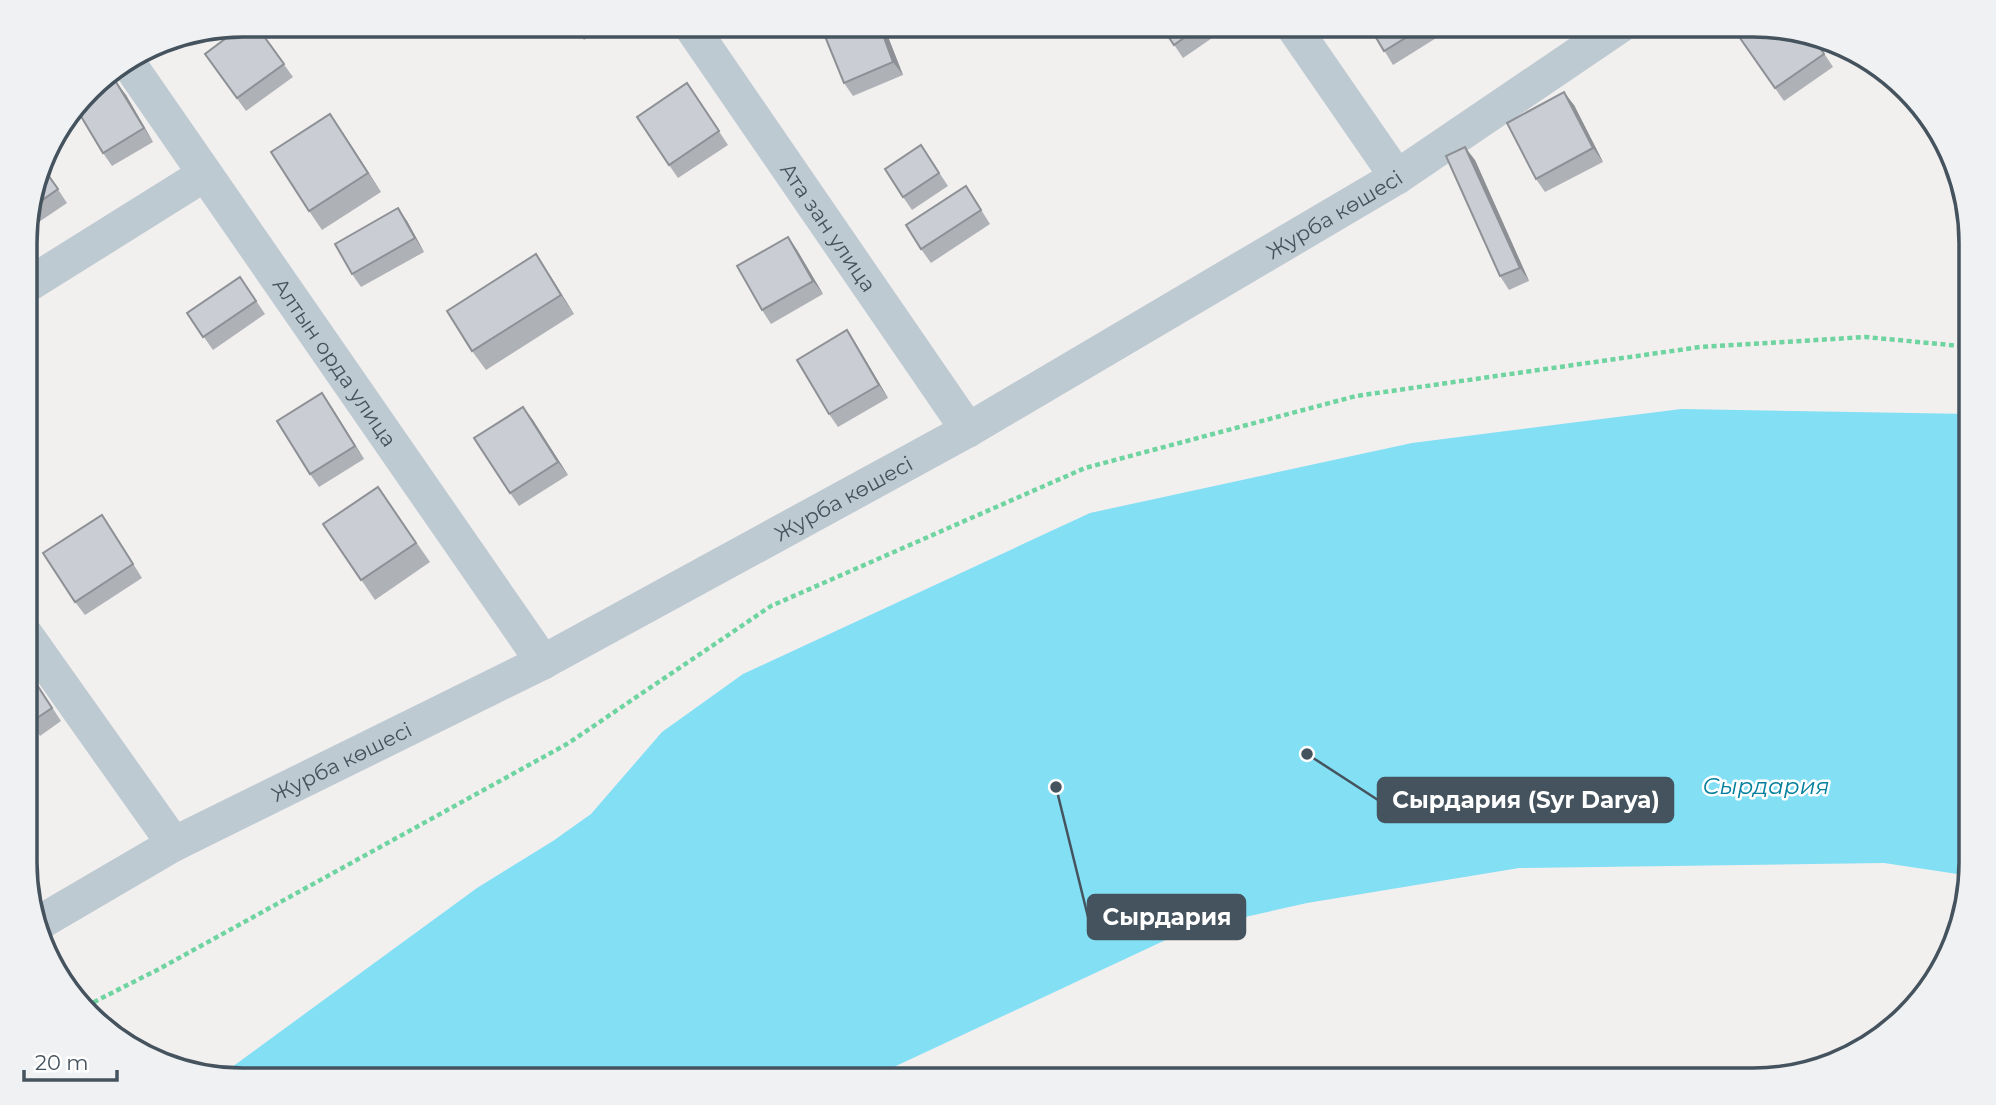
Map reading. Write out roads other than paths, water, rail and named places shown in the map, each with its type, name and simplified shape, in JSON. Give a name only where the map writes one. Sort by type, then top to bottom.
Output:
[{"type":"street","name":"Ата зан улица","points":[[699,37],[968,430]]},
{"type":"street","points":[[1301,37],[1397,177]]},
{"type":"street","name":"Журба көшесі","points":[[45,919],[174,844],[543,662],[968,430],[1397,177],[1602,37]]},
{"type":"street","name":"Алтын орда улица","points":[[133,69],[543,662]]},
{"type":"street","points":[[37,279],[205,174]]},
{"type":"street","points":[[37,651],[174,844]]},
{"type":"water","points":[[1681,409],[1959,414],[1959,874],[1884,863],[1519,868],[1307,903],[1187,930],[892,1068],[232,1067],[477,888],[591,814],[662,732],[743,674],[1090,513],[1412,443]]},
{"type":"place","name":"Сырдария (Syr Darya)","points":[[1307,754]]},
{"type":"place","name":"Сырдария","points":[[1056,787]]}]
